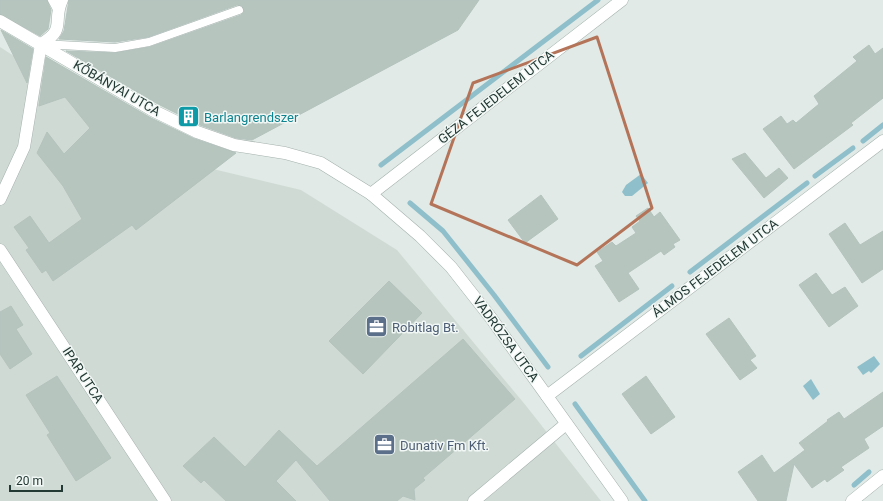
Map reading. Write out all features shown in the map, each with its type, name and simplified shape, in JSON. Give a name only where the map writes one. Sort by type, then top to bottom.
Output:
[{"type":"street","name":"GÉZA FEJEDELEM UTCA","points":[[371,194],[622,0]]},
{"type":"street","points":[[0,199],[24,147],[41,44],[52,37],[56,31],[60,6]]},
{"type":"street","name":"KŐBÁNYAI UTCA","points":[[0,21],[154,111],[197,132],[234,144],[285,153],[321,163],[371,194]]},
{"type":"street","name":"ÁLMOS FEJEDELEM UTCA","points":[[547,396],[883,141]]},
{"type":"street","name":"VADRÓZSA UTCA","points":[[371,194],[420,236],[451,267],[547,396],[622,501]]},
{"type":"street","name":"IPAR UTCA","points":[[0,250],[165,501]]},
{"type":"street","points":[[474,501],[566,424]]},
{"type":"street","points":[[852,501],[883,476]]},
{"type":"lane","points":[[52,0],[60,6]]},
{"type":"lane","points":[[41,44],[115,48],[149,42],[239,10]]},
{"type":"highlighted area","points":[[597,37],[652,208],[577,265],[431,204],[473,83]]},
{"type":"shaded area","points":[[0,47],[175,160],[301,190],[397,250],[527,407],[601,501],[0,501]]},
{"type":"water","points":[[641,174],[648,183],[632,196],[625,196],[622,192],[626,185]]},
{"type":"water","points":[[874,356],[880,364],[871,373],[869,371],[863,375],[857,367]]},
{"type":"water","points":[[811,379],[820,394],[813,400],[803,386]]},
{"type":"building","points":[[0,0],[47,0],[51,10],[48,29],[40,36],[0,14]]},
{"type":"building","points":[[69,0],[479,0],[458,30],[252,140],[236,138],[200,125],[158,104],[66,51],[115,53],[150,47],[241,15],[244,11],[242,6],[237,5],[148,37],[115,42],[59,39],[64,31]]},
{"type":"building","points":[[1,30],[33,49],[27,83]]},
{"type":"building","points":[[869,45],[875,54],[883,48],[883,98],[851,123],[853,125],[794,169],[763,129],[781,116],[787,124],[793,120],[796,123],[819,104],[814,96],[857,61],[853,57]]},
{"type":"building","points":[[46,57],[151,118],[195,139],[236,153],[136,230],[132,225],[53,281],[46,270],[42,273],[26,250],[29,248],[14,227],[30,216],[49,243],[82,219],[63,186],[37,153],[47,132],[64,154],[90,128],[65,97],[39,106]]},
{"type":"building","points":[[745,153],[766,178],[779,168],[788,178],[764,198],[732,159]]},
{"type":"building","points":[[541,195],[558,219],[525,243],[508,220]]},
{"type":"building","points":[[648,208],[654,217],[660,212],[680,240],[673,244],[675,247],[664,255],[661,251],[628,273],[639,289],[619,302],[595,266],[603,261],[597,252],[612,242],[616,246],[636,233],[632,227],[640,221],[636,216]]},
{"type":"building","points":[[845,223],[860,245],[883,231],[883,269],[862,283],[829,234]]},
{"type":"building","points":[[816,273],[832,295],[845,287],[858,306],[829,327],[799,285]]},
{"type":"building","name":"Robitlag Bt.","points":[[389,281],[422,313],[363,374],[329,341]]},
{"type":"building","points":[[11,306],[23,325],[16,329],[32,354],[10,369],[0,354],[0,312]]},
{"type":"building","points":[[729,318],[756,356],[750,360],[757,368],[740,380],[706,334]]},
{"type":"building","points":[[463,339],[515,399],[423,478],[425,480],[414,489],[415,500],[403,496],[397,501],[330,501],[296,460],[276,481],[296,501],[226,501],[204,480],[201,483],[183,466],[214,437],[245,467],[279,430],[317,466]]},
{"type":"building","points":[[57,376],[111,458],[76,481],[47,435],[50,433],[26,395]]},
{"type":"building","points":[[646,376],[675,417],[651,434],[622,394]]},
{"type":"building","points":[[883,392],[883,426],[864,439],[869,448],[841,467],[844,470],[827,482],[825,479],[812,488],[794,464],[786,501],[758,501],[738,472],[762,455],[774,473],[805,450],[799,443],[828,421],[827,420],[839,412],[844,419]]},
{"type":"waterway","points":[[381,165],[598,0]]},
{"type":"waterway","points":[[863,141],[883,125]]},
{"type":"waterway","points":[[815,176],[853,148]]},
{"type":"waterway","points":[[690,272],[807,183]]},
{"type":"waterway","points":[[410,203],[443,231],[494,295],[548,367]]},
{"type":"waterway","points":[[581,356],[672,286]]},
{"type":"waterway","points":[[575,404],[645,501]]},
{"type":"waterway","points":[[854,485],[869,472]]},
{"type":"place","name":"Barlangrendszer","points":[[188,117]]},
{"type":"place","name":"Robitlag Bt.","points":[[376,327]]},
{"type":"place","name":"Dunativ Fm Kft.","points":[[385,445]]}]
